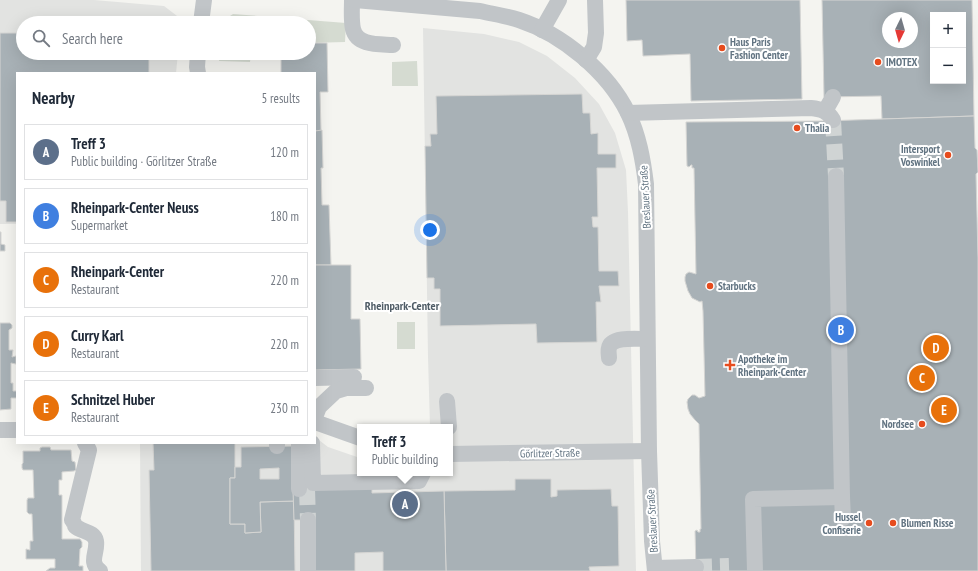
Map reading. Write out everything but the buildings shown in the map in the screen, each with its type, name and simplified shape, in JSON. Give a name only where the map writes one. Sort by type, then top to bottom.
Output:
[{"type":"street","points":[[202,16],[204,0]]},
{"type":"street","points":[[352,0],[353,28],[356,37],[363,42],[393,45]]},
{"type":"street","name":"Breslauer Straße","points":[[355,0],[480,11],[520,20],[562,41],[586,60],[598,71],[616,93],[628,113],[643,159],[646,184],[649,451],[652,541],[655,569]]},
{"type":"street","points":[[542,30],[559,0]]},
{"type":"street","points":[[586,60],[594,47],[596,33],[595,0]]},
{"type":"street","points":[[198,60],[198,72]]},
{"type":"street","points":[[628,113],[811,108],[829,116],[833,97]]},
{"type":"street","points":[[836,176],[843,518]]},
{"type":"street","points":[[609,358],[609,347],[612,342],[619,340],[647,339]]},
{"type":"street","points":[[316,378],[354,377]]},
{"type":"street","points":[[316,414],[319,407],[336,391],[346,388],[366,388]]},
{"type":"street","points":[[447,401],[449,424]]},
{"type":"street","points":[[316,422],[357,437]]},
{"type":"street","points":[[0,430],[16,430]]},
{"type":"street","points":[[86,444],[89,450],[72,520],[78,528],[92,534],[96,540],[94,563],[100,571]]},
{"type":"street","points":[[298,444],[306,487]]},
{"type":"street","points":[[306,487],[312,444]]},
{"type":"street","name":"Görlitzer Straße","points":[[453,453],[649,451]]},
{"type":"street","points":[[306,487],[420,480],[422,476]]},
{"type":"street","points":[[755,571],[753,499],[842,498]]},
{"type":"street","points":[[308,520],[308,571]]},
{"type":"street","points":[[655,569],[696,567]]},
{"type":"shaded area","points":[[0,0],[94,0],[164,6],[177,16],[16,16],[16,60],[177,60],[176,72],[16,72],[16,224],[0,224]]},
{"type":"shaded area","points":[[233,14],[258,16],[230,16]]},
{"type":"shaded area","points":[[316,21],[346,23],[345,42],[316,43]]},
{"type":"shaded area","points":[[423,28],[484,34],[519,42],[547,56],[575,78],[599,104],[615,133],[626,170],[636,571],[141,571],[140,444],[316,444],[316,438],[328,447],[357,457],[357,476],[453,476],[453,424],[430,424]]},
{"type":"shaded area","points":[[219,60],[250,60],[250,62]]},
{"type":"shaded area","points":[[417,61],[418,86],[392,86],[392,62]]},
{"type":"shaded area","points":[[397,322],[415,322],[415,349],[397,349]]},
{"type":"tunnel","points":[[833,120],[836,176]]},
{"type":"tunnel","points":[[307,489],[308,520]]},
{"type":"tunnel","points":[[696,567],[729,566]]},
{"type":"place","name":"Haus Paris Fashion Center","points":[[722,48]]},
{"type":"place","name":"IMOTEX","points":[[878,62]]},
{"type":"place","name":"Thalia","points":[[797,128]]},
{"type":"place","name":"Intersport Voswinkel","points":[[948,155]]},
{"type":"place","name":"Starbucks","points":[[710,286]]},
{"type":"place","name":"Rheinpark-Center Neuss","points":[[841,330]]},
{"type":"place","name":"Curry Karl","points":[[936,348]]},
{"type":"place","name":"Apotheke im Rheinpark-Center","points":[[730,365]]},
{"type":"place","name":"Rheinpark-Center","points":[[922,378]]},
{"type":"place","name":"Schnitzel Huber","points":[[944,410]]},
{"type":"place","name":"Nordsee","points":[[922,424]]},
{"type":"place","name":"Treff 3","points":[[405,504]]},
{"type":"place","name":"Hussel Confiserie","points":[[869,523]]},
{"type":"place","name":"Blumen Risse","points":[[893,523]]},
{"type":"district","name":"Rheinpark-Center","points":[[402,305]]}]
